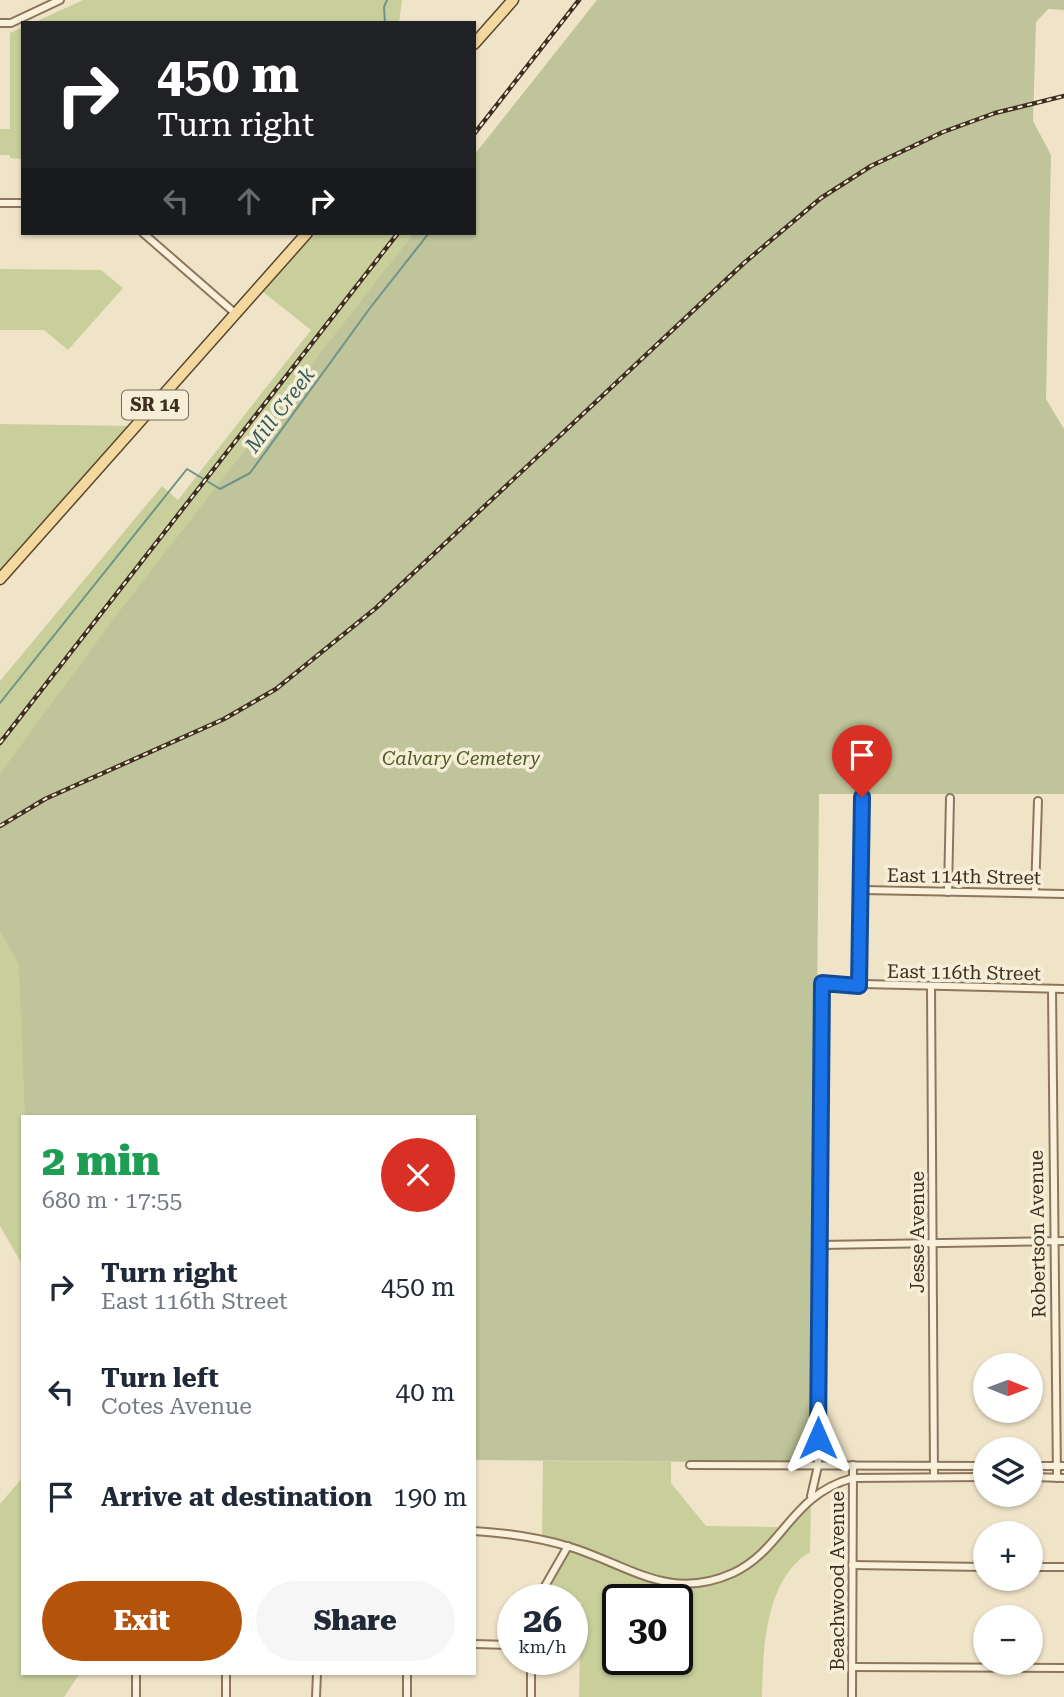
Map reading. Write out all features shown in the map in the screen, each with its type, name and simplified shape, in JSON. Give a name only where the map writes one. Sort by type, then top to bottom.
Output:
[{"type":"main road","points":[[476,42],[513,0]]},
{"type":"main road","name":"SR 14","points":[[0,579],[305,235]]},
{"type":"street","points":[[0,23],[11,23],[60,0]]},
{"type":"street","points":[[0,203],[21,203]]},
{"type":"street","points":[[145,235],[236,314]]},
{"type":"street","points":[[859,986],[863,890],[862,797]]},
{"type":"street","points":[[948,892],[950,799]]},
{"type":"street","points":[[1035,893],[1038,802]]},
{"type":"street","name":"East 114th Street","points":[[863,890],[1064,894]]},
{"type":"street","name":"East 116th Street","points":[[820,1245],[822,983],[1064,989]]},
{"type":"street","name":"Jesse Avenue","points":[[931,987],[933,1476]]},
{"type":"street","name":"Robertson Avenue","points":[[1052,989],[1052,1241],[1060,1478]]},
{"type":"street","points":[[811,1496],[818,1466],[820,1245],[1064,1241]]},
{"type":"street","points":[[690,1465],[973,1466]]},
{"type":"street","name":"Beachwood Avenue","points":[[852,1697],[853,1465]]},
{"type":"street","points":[[476,1531],[530,1536],[568,1546],[647,1577],[689,1586],[735,1572],[758,1556],[811,1496],[853,1478],[973,1477]]},
{"type":"street","points":[[546,1584],[568,1546]]},
{"type":"street","points":[[852,1565],[973,1567]]},
{"type":"street","points":[[1043,1567],[1064,1567]]},
{"type":"street","points":[[476,1644],[497,1645]]},
{"type":"street","points":[[852,1667],[1064,1668]]},
{"type":"street","points":[[136,1675],[136,1697]]},
{"type":"street","points":[[226,1675],[226,1697]]},
{"type":"street","points":[[316,1697],[317,1675]]},
{"type":"street","points":[[407,1675],[407,1697]]},
{"type":"street","points":[[531,1675],[531,1697]]},
{"type":"green space","points":[[83,0],[402,0],[399,21],[37,21]]},
{"type":"green space","name":"Calvary Cemetery","points":[[597,0],[1064,0],[1064,10],[1048,9],[1036,22],[1033,121],[1051,155],[1046,399],[1064,429],[1064,794],[819,794],[813,1463],[476,1460],[476,1115],[25,1115],[19,964],[0,931],[0,774],[115,617],[412,235],[476,235],[476,152]]},
{"type":"green space","points":[[21,28],[21,159],[0,155],[0,129],[10,129],[10,33]]},
{"type":"green space","points":[[305,235],[451,235],[34,954],[34,1115],[21,1115],[21,1263],[0,1226],[0,681],[162,486],[178,500],[311,330],[258,288]]},
{"type":"green space","points":[[0,269],[101,270],[123,288],[68,350],[44,330],[0,330]]},
{"type":"green space","points":[[0,424],[134,426],[0,577]]},
{"type":"green space","points":[[543,1461],[671,1462],[671,1483],[706,1526],[783,1527],[811,1496],[810,1552],[795,1564],[775,1597],[766,1637],[762,1697],[579,1697],[579,1675],[588,1675],[588,1584],[545,1584],[568,1547],[542,1539]]},
{"type":"green space","points":[[21,1479],[21,1675],[79,1675],[64,1697],[0,1697],[0,1504]]},
{"type":"waterway","name":"Mill Creek","points":[[385,21],[384,7],[387,0]]},
{"type":"waterway","name":"Mill Creek","points":[[0,703],[187,469],[220,489],[250,473],[370,308],[427,235]]},
{"type":"railway","points":[[476,131],[579,0]]},
{"type":"railway","points":[[0,826],[45,799],[224,719],[276,689],[376,608],[744,263],[821,198],[871,166],[943,132],[995,113],[1064,96]]},
{"type":"railway","points":[[0,743],[396,235]]},
{"type":"route","points":[[818,1438],[822,983],[859,986],[863,890],[862,797]]}]
